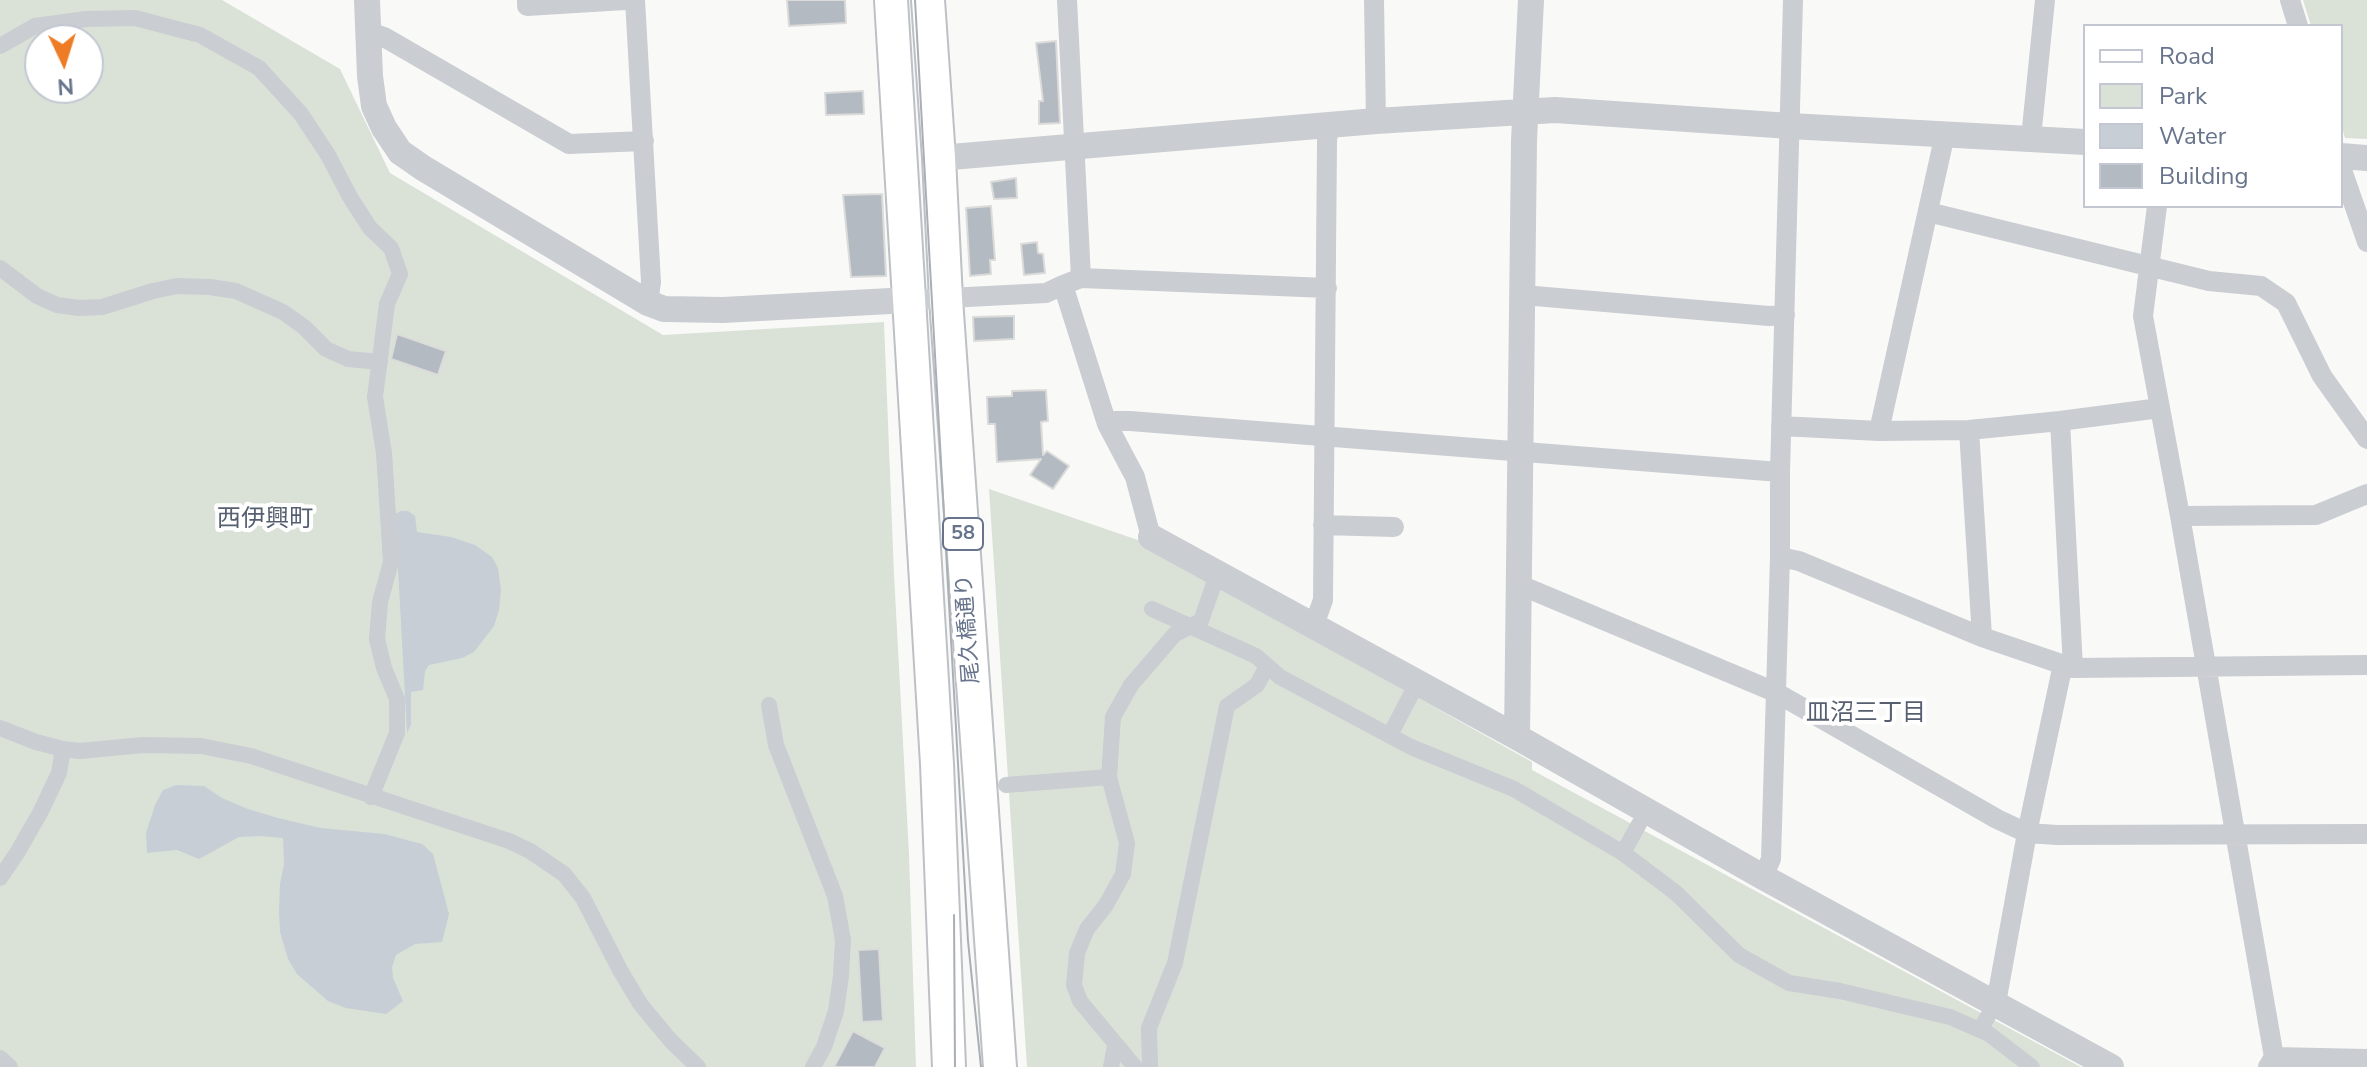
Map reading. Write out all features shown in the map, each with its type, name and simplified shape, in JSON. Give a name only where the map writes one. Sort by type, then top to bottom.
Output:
[{"type":"main road","name":"尾久橋通り","points":[[891,0],[937,764],[949,1067]]},
{"type":"main road","name":"尾久橋通り","points":[[928,0],[1000,1067]]},
{"type":"street","points":[[367,0],[374,106],[400,152],[648,303],[664,309],[723,310],[1046,293],[1072,282],[1327,288]]},
{"type":"street","points":[[527,0],[527,6],[625,0]]},
{"type":"street","points":[[635,0],[651,282],[648,303]]},
{"type":"street","points":[[1067,0],[1075,147],[1072,282],[1107,424],[1135,477],[1151,537],[1517,737],[1763,877],[1988,1016],[2111,1067]]},
{"type":"street","points":[[1374,0],[1376,121]]},
{"type":"street","points":[[1517,737],[1525,112],[1531,0]]},
{"type":"street","points":[[1763,877],[1771,862],[1793,0]]},
{"type":"street","points":[[2031,138],[2045,0]]},
{"type":"street","points":[[2290,0],[2297,24]]},
{"type":"street","points":[[0,46],[35,26],[86,19],[135,18],[200,35],[259,68],[301,114],[370,228],[391,248],[400,274],[387,304],[375,397],[384,453],[391,562],[380,602],[377,639],[384,668],[397,699],[397,733],[371,797]]},
{"type":"street","points":[[368,31],[384,37],[569,144],[644,141]]},
{"type":"street","points":[[939,158],[1376,121],[1555,110],[2083,142]]},
{"type":"street","points":[[1314,625],[1323,600],[1329,125]]},
{"type":"street","points":[[1879,431],[1945,134]]},
{"type":"street","points":[[2343,156],[2367,158]]},
{"type":"street","points":[[2343,173],[2367,242]]},
{"type":"street","points":[[2157,208],[2143,316],[2235,834],[2271,1062],[2367,1059]]},
{"type":"street","points":[[1928,212],[2150,268],[2209,281],[2261,286],[2286,303],[2322,376],[2367,439]]},
{"type":"street","points":[[0,268],[37,296],[57,305],[79,308],[102,307],[177,286],[236,291],[283,312],[326,349],[348,359],[380,362]]},
{"type":"street","points":[[1523,295],[1785,315]]},
{"type":"street","points":[[1781,426],[1879,431],[1969,430],[2160,408]]},
{"type":"street","points":[[1107,424],[1130,421],[1780,472]]},
{"type":"street","points":[[2032,1067],[1989,1034],[1988,1016],[2027,833],[2068,666],[2060,421]]},
{"type":"street","points":[[1969,430],[1982,637]]},
{"type":"street","points":[[2180,516],[2316,515],[2367,494]]},
{"type":"street","points":[[1323,525],[1394,527]]},
{"type":"street","points":[[1780,557],[1799,561],[1982,637],[2068,666],[2205,668],[2367,665]]},
{"type":"street","points":[[1135,1067],[1080,1001],[1074,985],[1077,953],[1087,929],[1106,905],[1123,874],[1127,843],[1109,777],[1113,717],[1131,685],[1175,634],[1201,621],[1218,572]]},
{"type":"street","points":[[1520,585],[1775,692],[1997,819],[2027,833],[2367,834]]},
{"type":"street","points":[[1152,609],[1256,656],[1280,677],[1411,747],[1514,789],[1623,853],[1676,893],[1739,955],[1789,983],[1840,991],[1950,1017],[1988,1016]]},
{"type":"street","points":[[1150,1067],[1149,1028],[1175,963],[1227,706],[1257,685],[1267,666]]},
{"type":"street","points":[[1390,735],[1417,683]]},
{"type":"street","points":[[769,705],[776,745],[835,896],[843,940],[836,1011],[824,1047],[813,1067]]},
{"type":"street","points":[[0,728],[36,742],[80,751],[143,745],[201,746],[251,756],[509,841],[530,851],[564,874],[583,898],[641,1005],[698,1067]]},
{"type":"street","points":[[0,878],[40,813],[59,773],[63,749]]},
{"type":"street","points":[[1006,785],[1109,777]]},
{"type":"street","points":[[1623,853],[1639,824]]},
{"type":"street","points":[[1111,1067],[1115,1046]]},
{"type":"street","points":[[0,1058],[10,1067]]},
{"type":"green space","points":[[0,0],[222,0],[340,69],[390,173],[663,335],[884,322],[916,1067],[0,1067]]},
{"type":"green space","points":[[2303,0],[2367,0],[2367,139],[2345,138],[2343,131],[2343,24],[2310,24]]},
{"type":"green space","points":[[989,489],[1138,540],[1532,762],[1532,770],[2081,1067],[1027,1067]]},
{"type":"water","points":[[401,511],[415,516],[417,532],[451,537],[475,545],[492,557],[498,568],[501,590],[494,626],[474,652],[462,658],[429,665],[425,671],[423,690],[411,692],[411,725],[407,733],[395,514]]},
{"type":"water","points":[[176,785],[204,786],[222,798],[278,818],[321,828],[384,834],[422,844],[433,854],[449,914],[442,942],[415,944],[396,955],[392,967],[393,978],[403,1001],[386,1014],[346,1008],[328,1001],[297,974],[288,959],[280,932],[283,838],[239,837],[199,859],[177,850],[147,853],[146,833],[155,805],[163,790]]},
{"type":"building","points":[[787,0],[845,0],[846,23],[789,26]]},
{"type":"building","points":[[1056,41],[1060,123],[1039,124],[1039,101],[1043,101],[1036,43]]},
{"type":"building","points":[[863,91],[864,114],[826,115],[825,93]]},
{"type":"building","points":[[1016,178],[1017,198],[994,199],[991,182]]},
{"type":"building","points":[[882,194],[886,276],[851,277],[843,195]]},
{"type":"building","points":[[991,206],[995,260],[990,260],[991,274],[970,276],[966,208]]},
{"type":"building","points":[[1037,242],[1038,253],[1043,254],[1045,273],[1024,275],[1021,244]]},
{"type":"building","points":[[1014,316],[1014,339],[974,341],[973,317]]},
{"type":"building","points":[[397,334],[446,351],[438,375],[391,359]]},
{"type":"building","points":[[1046,390],[1048,421],[1041,422],[1043,455],[1047,451],[1069,466],[1053,489],[1030,475],[1041,459],[997,462],[995,424],[988,424],[987,397],[1012,396],[1012,391]]},
{"type":"building","points":[[879,949],[883,1021],[862,1022],[858,950]]},
{"type":"building","points":[[853,1031],[885,1048],[875,1067],[834,1067]]},
{"type":"tram line","points":[[915,0],[968,941],[981,1067]]},
{"type":"tram line","points":[[954,915],[955,1067]]},
{"type":"district","name":"西伊興町","points":[[265,520]]},
{"type":"district","name":"皿沼三丁目","points":[[1866,714]]}]
